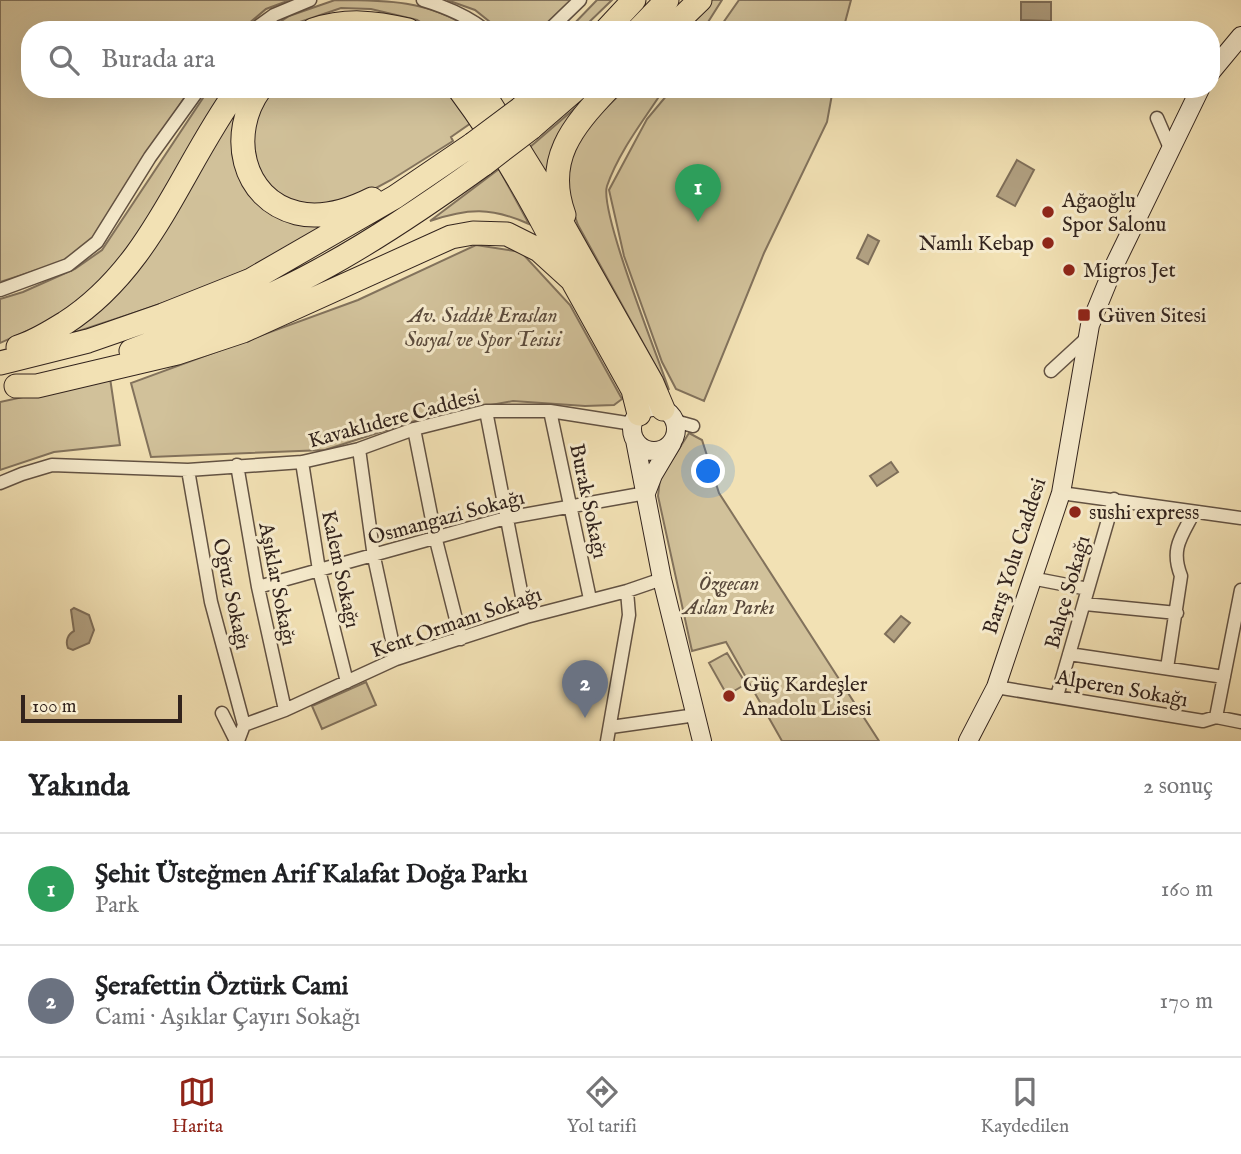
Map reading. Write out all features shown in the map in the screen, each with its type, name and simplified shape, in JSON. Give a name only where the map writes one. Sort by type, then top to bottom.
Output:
[{"type":"highway","points":[[614,21],[634,0]]},
{"type":"highway","points":[[647,21],[667,0]]},
{"type":"highway","points":[[678,21],[700,0]]},
{"type":"highway","points":[[0,352],[23,346],[76,316],[99,298],[129,267],[219,114],[231,98]]},
{"type":"highway","points":[[256,98],[243,124],[244,160],[256,185],[265,195],[297,213],[333,213],[368,201],[446,162],[479,154]]},
{"type":"highway","points":[[466,98],[545,226],[633,390],[636,426]]},
{"type":"highway","points":[[487,98],[537,179],[669,415]]},
{"type":"highway","points":[[525,118],[536,98]]},
{"type":"highway","points":[[8,387],[152,343],[213,320],[316,272],[407,219],[479,154],[525,118],[560,98]]},
{"type":"highway","points":[[599,98],[580,117],[561,151],[558,201],[600,290]]},
{"type":"highway","points":[[0,363],[88,341],[251,280],[395,197],[446,162]]},
{"type":"highway","points":[[8,387],[37,386],[177,353],[243,331],[451,237],[472,233],[507,234],[539,250],[572,280]]},
{"type":"main road","points":[[1220,61],[1241,36]]},
{"type":"main road","name":"Barış Yolu Caddesi","points":[[968,741],[996,687],[1061,493],[1090,325],[1115,264],[1195,98]]},
{"type":"main road","points":[[646,493],[676,435],[669,415],[650,408],[636,426],[646,493],[662,579],[702,741]]},
{"type":"main road","points":[[636,426],[644,449],[657,452],[673,442]]},
{"type":"street","points":[[266,21],[310,0]]},
{"type":"street","points":[[423,0],[448,8],[474,21]]},
{"type":"street","points":[[558,21],[580,0]]},
{"type":"street","points":[[0,290],[68,265],[97,242],[150,157],[193,98]]},
{"type":"street","points":[[1157,118],[1170,148]]},
{"type":"street","name":"Barış Yolu Caddesi","points":[[1051,371],[1088,337]]},
{"type":"street","points":[[486,411],[526,617]]},
{"type":"street","name":"Kavaklıdere Caddesi","points":[[0,483],[52,465],[188,470],[302,462],[359,449],[415,429],[486,411],[550,411],[636,426]]},
{"type":"street","name":"Burak Sokağı","points":[[550,411],[590,599]]},
{"type":"street","points":[[669,415],[693,426]]},
{"type":"street","points":[[415,429],[436,540],[461,639]]},
{"type":"street","points":[[359,449],[374,557],[396,659]]},
{"type":"street","name":"Kalem Sokağı","points":[[302,462],[319,570],[347,682]]},
{"type":"street","name":"Aşıklar Sokağı","points":[[237,466],[258,587],[285,709]]},
{"type":"street","name":"Oğuz Sokağı","points":[[188,470],[211,602],[244,725]]},
{"type":"street","name":"Osmangazi Sokağı","points":[[258,587],[436,540],[506,518],[646,493]]},
{"type":"street","points":[[1061,493],[1241,517]]},
{"type":"street","name":"Bahçe Sokağı","points":[[1057,696],[1114,499]]},
{"type":"street","points":[[1167,668],[1181,576],[1175,551],[1194,512]]},
{"type":"street","points":[[1031,578],[1088,589]]},
{"type":"street","name":"Kent Ormanı Sokağı","points":[[244,725],[396,659],[526,617],[627,591],[662,579]]},
{"type":"street","points":[[1216,717],[1241,590]]},
{"type":"street","points":[[607,741],[629,615],[627,591]]},
{"type":"street","points":[[1085,604],[1177,613]]},
{"type":"street","points":[[1069,654],[1224,677]]},
{"type":"street","name":"Alperen Sokağı","points":[[996,687],[1203,722],[1216,717],[1241,722]]},
{"type":"street","points":[[222,713],[237,741]]},
{"type":"street","points":[[611,727],[696,715]]},
{"type":"street","points":[[237,741],[244,725]]},
{"type":"green space","points":[[0,0],[290,0],[266,9],[252,21],[21,21],[21,98],[184,98],[94,238],[65,261],[0,282]]},
{"type":"green space","points":[[335,0],[372,0],[423,7],[458,21],[419,21],[371,9],[341,8],[303,21],[282,21]]},
{"type":"green space","points":[[447,0],[574,0],[552,21],[489,21],[475,10]]},
{"type":"green space","points":[[597,0],[612,0],[590,21],[577,21]]},
{"type":"green space","points":[[710,0],[722,0],[709,21],[692,21]]},
{"type":"green space","points":[[739,0],[851,0],[845,21],[724,21]]},
{"type":"green space","points":[[203,98],[222,98],[160,205],[100,288],[45,323],[0,343],[0,299],[75,269],[102,250]]},
{"type":"green space","points":[[244,98],[247,98],[258,200],[338,219],[263,262],[213,284],[60,337],[122,288],[142,265],[228,114]]},
{"type":"green space","points":[[265,98],[452,98],[471,123],[451,137],[453,141],[352,201],[310,207],[273,194],[250,155],[255,110]]},
{"type":"green space","points":[[587,98],[571,116],[555,141],[547,176],[530,147]]},
{"type":"green space","points":[[616,98],[658,98],[618,160],[607,186],[607,201],[620,253],[669,390],[578,225],[564,186],[570,160],[579,140]]},
{"type":"green space","points":[[664,98],[831,98],[827,122],[764,253],[704,401],[676,389],[662,362],[624,256],[609,190],[647,119]]},
{"type":"green space","points":[[499,169],[529,224],[515,218],[480,211],[430,221]]},
{"type":"green space","name":"Av. Sıddık Eraslan Sosyal ve Spor Tesisi","points":[[476,245],[521,252],[570,305],[622,399],[614,405],[585,406],[513,401],[430,416],[325,450],[151,457],[131,383],[358,300]]},
{"type":"green space","points":[[110,378],[120,445],[54,452],[0,470],[0,402]]},
{"type":"green space","name":"Özgecan Aslan Parkı","points":[[689,433],[702,440],[719,493],[879,741],[782,741],[726,642],[692,651],[658,496],[660,479]]},
{"type":"green space","points":[[727,653],[746,684],[727,695],[709,663]]},
{"type":"green space","points":[[366,682],[376,705],[322,729],[312,706]]},
{"type":"shaded area","points":[[1021,2],[1051,2],[1051,21],[1021,20]]},
{"type":"shaded area","points":[[1017,160],[1034,170],[1015,206],[997,196]]},
{"type":"shaded area","points":[[868,235],[879,241],[868,264],[857,258]]},
{"type":"shaded area","points":[[891,462],[898,472],[877,486],[870,476]]},
{"type":"shaded area","points":[[74,608],[89,615],[94,630],[89,643],[73,650],[68,648],[67,643],[74,631],[71,610]]},
{"type":"shaded area","points":[[901,616],[910,623],[894,642],[885,634]]},
{"type":"place","name":"Ağaoğlu Spor Salonu","points":[[1048,212]]},
{"type":"place","name":"Şehit Üsteğmen Arif Kalafat Doğa Parkı","points":[[698,222]]},
{"type":"place","name":"Namlı Kebap","points":[[1048,243]]},
{"type":"place","name":"Migros Jet","points":[[1069,270]]},
{"type":"place","name":"Güven Sitesi","points":[[1084,315]]},
{"type":"place","name":"sushi express","points":[[1075,512]]},
{"type":"place","name":"Güç Kardeşler Anadolu Lisesi","points":[[729,696]]},
{"type":"place","name":"Şerafettin Öztürk Cami","points":[[585,718]]}]
